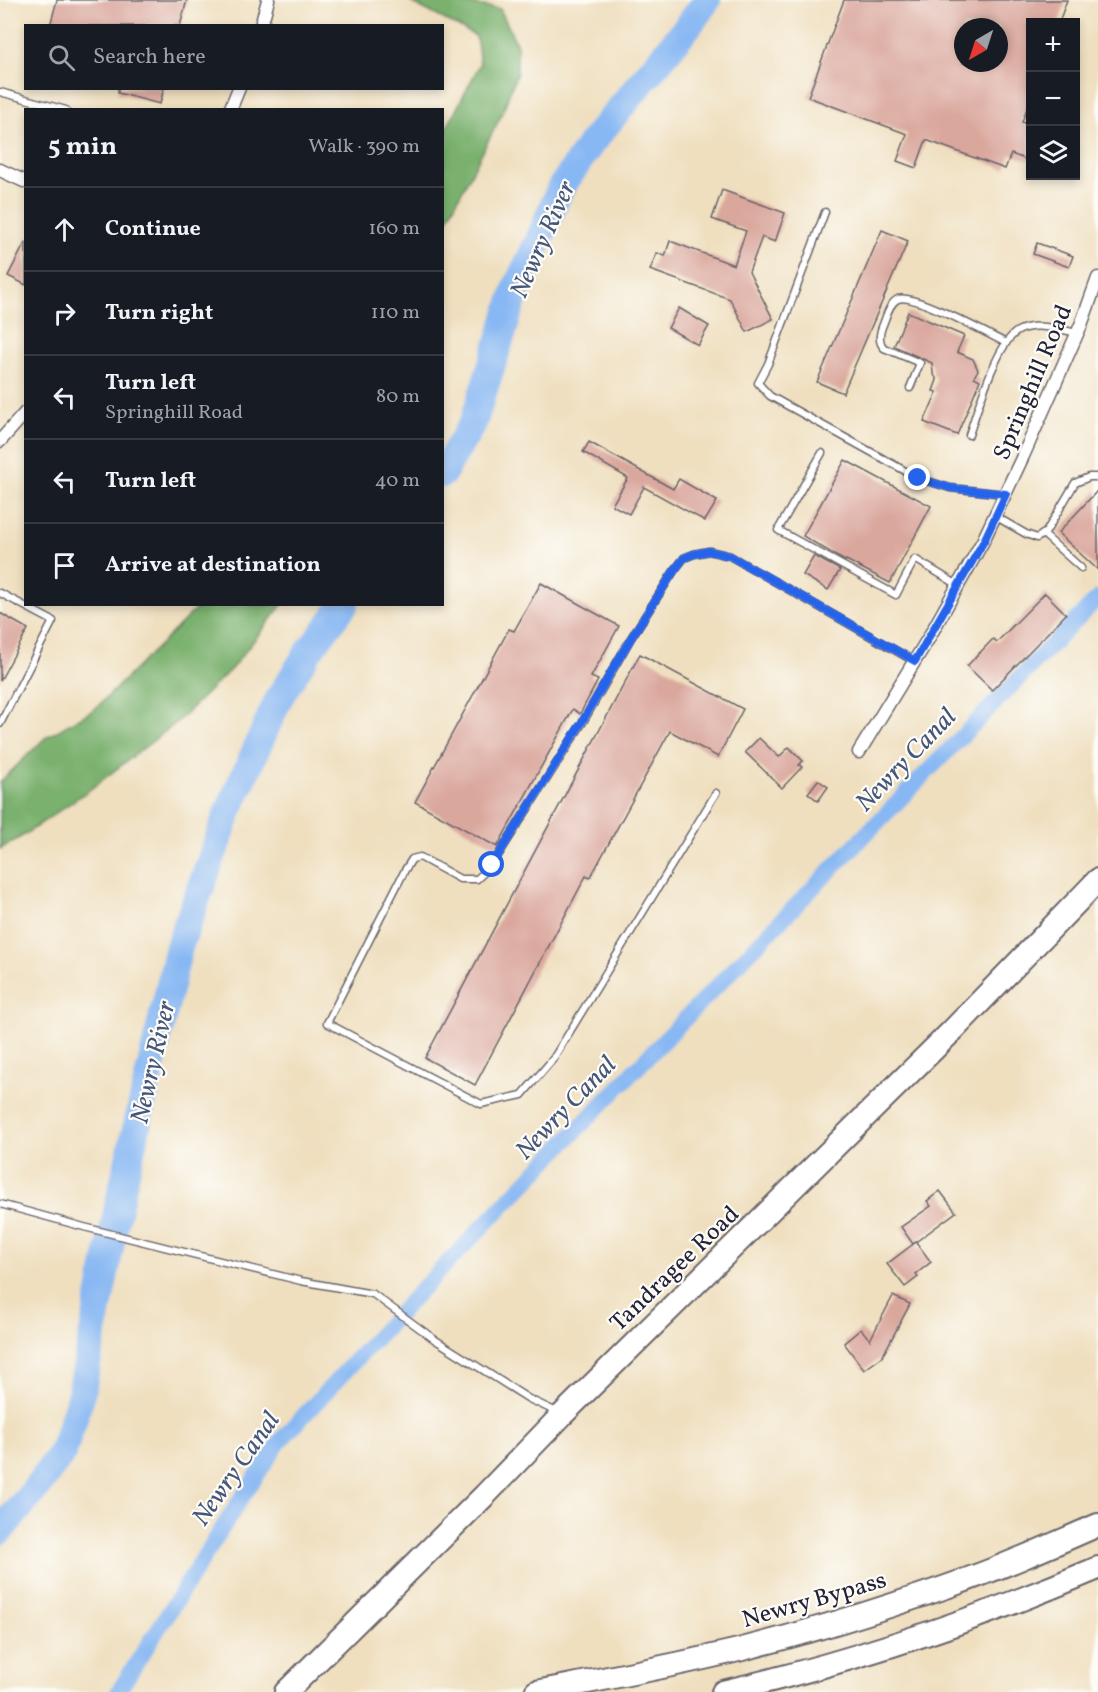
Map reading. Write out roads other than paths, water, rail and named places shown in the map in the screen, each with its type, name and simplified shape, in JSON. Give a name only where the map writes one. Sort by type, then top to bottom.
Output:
[{"type":"highway","name":"Tandragee Road","points":[[286,1692],[485,1495],[562,1415],[953,1030],[1098,880]]},
{"type":"highway","name":"Newry Bypass","points":[[536,1692],[750,1647],[838,1622],[948,1587],[1098,1525]]},
{"type":"highway","points":[[723,1692],[858,1656],[1013,1603],[1098,1568]]},
{"type":"street","points":[[262,24],[268,0]]},
{"type":"street","points":[[231,108],[238,90]]},
{"type":"street","points":[[0,170],[24,181]]},
{"type":"street","name":"Springhill Road","points":[[859,752],[984,541],[1077,333],[1098,278]]},
{"type":"street","points":[[0,441],[24,414]]},
{"type":"lane","points":[[0,92],[59,108]]},
{"type":"lane","points":[[825,212],[768,364],[758,383],[770,396],[918,478],[950,488],[1006,494]]},
{"type":"lane","points":[[910,388],[920,363],[884,348],[880,345],[879,340],[880,331],[890,307],[897,300],[905,298],[923,303],[1005,343]]},
{"type":"lane","points":[[969,435],[1005,343],[1018,331],[1030,327],[1077,333]]},
{"type":"lane","points":[[822,453],[778,530],[896,595],[915,559],[958,586]]},
{"type":"lane","points":[[995,516],[1037,538],[1047,532],[1076,483],[1089,477],[1098,477]]},
{"type":"lane","points":[[1043,534],[1081,568]]},
{"type":"lane","points":[[716,793],[553,1059],[522,1095],[481,1104],[327,1023],[412,859],[420,857],[460,879],[477,879],[492,865],[582,722],[631,638],[684,558],[709,551],[730,556],[915,661]]},
{"type":"lane","points":[[0,593],[24,606]]},
{"type":"lane","points":[[0,724],[53,621],[25,606]]},
{"type":"lane","points":[[0,1204],[301,1281],[373,1294],[434,1339],[529,1399],[562,1415]]},
{"type":"waterway","name":"Newry River","points":[[444,471],[473,423],[518,284],[560,189],[592,142],[707,0]]},
{"type":"waterway","name":"Newry Canal","points":[[118,1692],[280,1441],[420,1291],[1098,598]]},
{"type":"waterway","name":"Newry River","points":[[0,1531],[38,1486],[63,1451],[80,1399],[119,1202],[179,947],[229,810],[279,698],[309,651],[343,606]]}]
